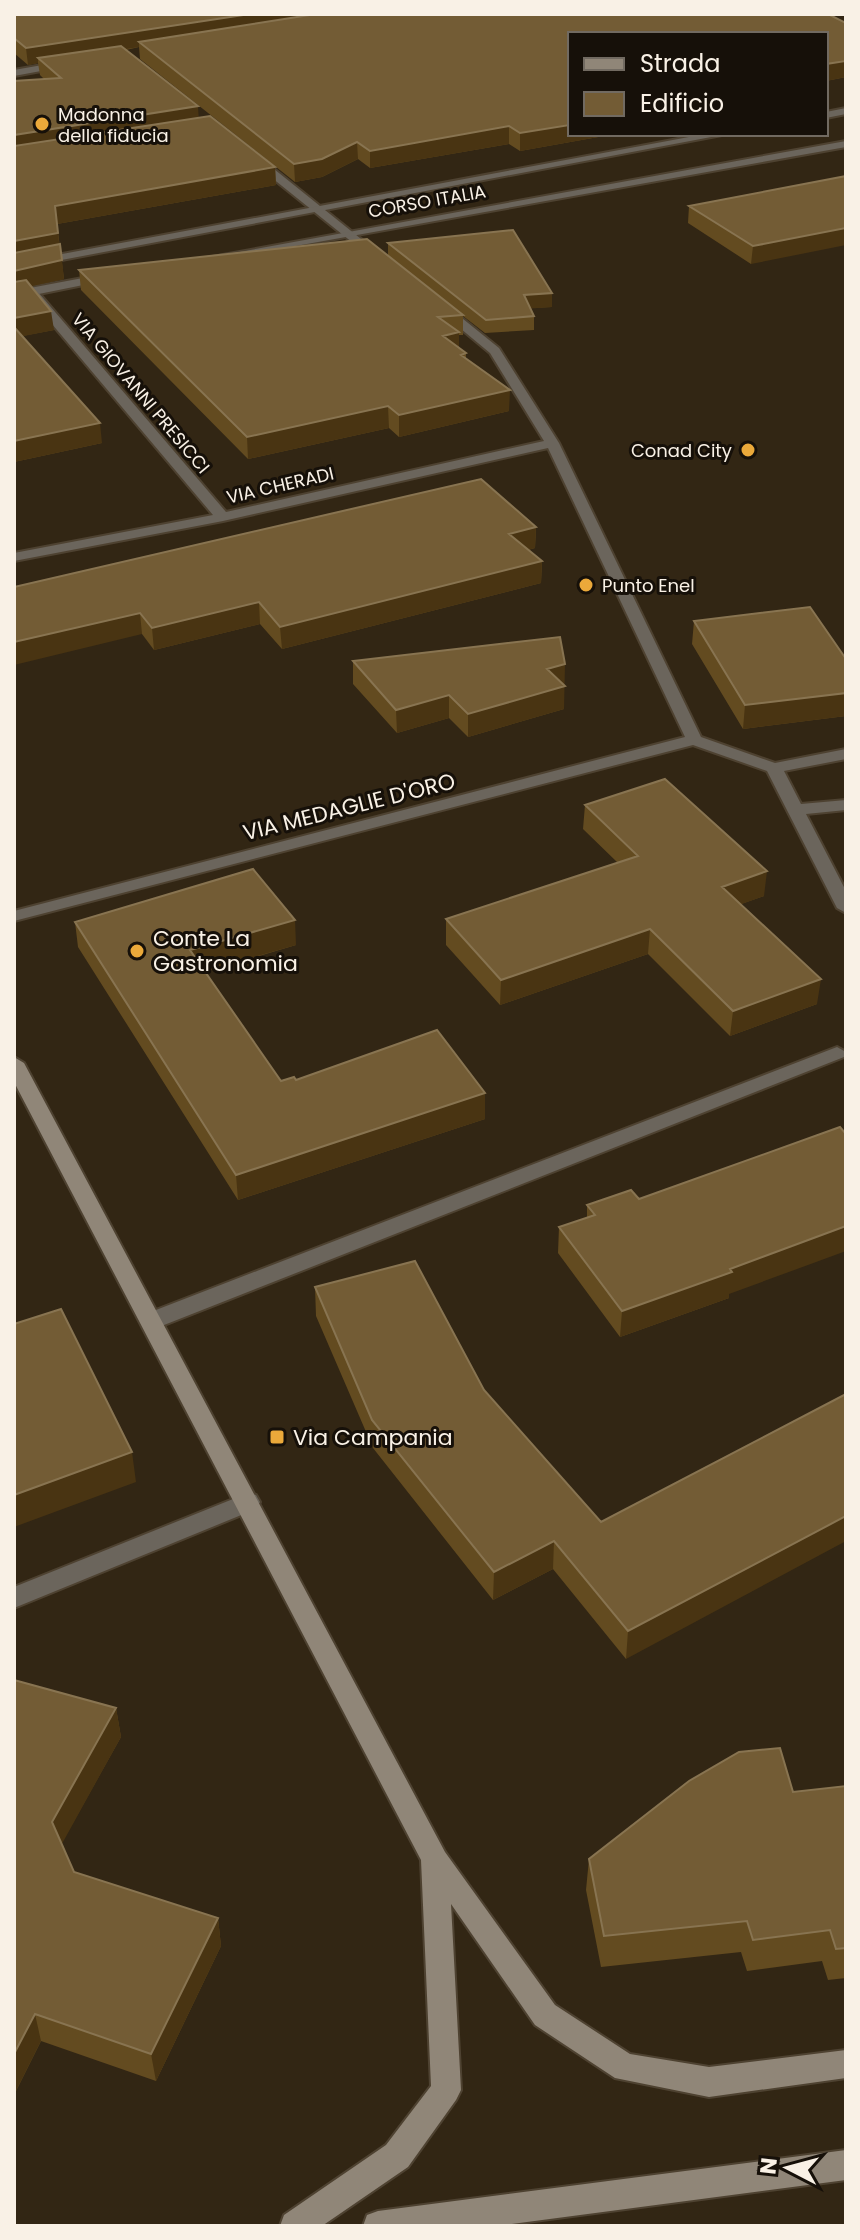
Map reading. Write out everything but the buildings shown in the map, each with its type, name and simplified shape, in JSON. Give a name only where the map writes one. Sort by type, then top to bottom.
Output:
[{"type":"main road","points":[[14,1063],[435,1859],[545,2015],[625,2068],[709,2082],[846,2064]]},
{"type":"main road","points":[[295,2226],[397,2156],[446,2090],[435,1859]]},
{"type":"main road","points":[[378,2226],[846,2165]]},
{"type":"street","points":[[14,73],[77,62]]},
{"type":"street","name":"CORSO ITALIA","points":[[14,266],[711,136]]},
{"type":"street","name":"CORSO ITALIA","points":[[199,260],[846,144]]},
{"type":"street","points":[[248,154],[384,262]]},
{"type":"street","points":[[14,295],[123,275]]},
{"type":"street","name":"VIA GIOVANNI PRESICCI","points":[[32,292],[223,517]]},
{"type":"street","points":[[433,302],[495,351],[552,443],[694,740],[774,768],[846,754]]},
{"type":"street","name":"VIA CHERADI","points":[[14,557],[223,517],[552,443]]},
{"type":"street","name":"VIA MEDAGLIE D'ORO","points":[[14,916],[694,740]]},
{"type":"street","points":[[774,768],[846,908]]},
{"type":"street","points":[[796,810],[846,805]]},
{"type":"street","points":[[151,1321],[837,1053]]},
{"type":"street","points":[[14,1598],[248,1502]]},
{"type":"place","name":"Madonna della fiducia","points":[[42,124]]},
{"type":"place","name":"Conad City","points":[[748,450]]},
{"type":"place","name":"Punto Enel","points":[[586,585]]},
{"type":"place","name":"Conte La Gastronomia","points":[[137,951]]},
{"type":"place","name":"Via Campania","points":[[277,1437]]}]
